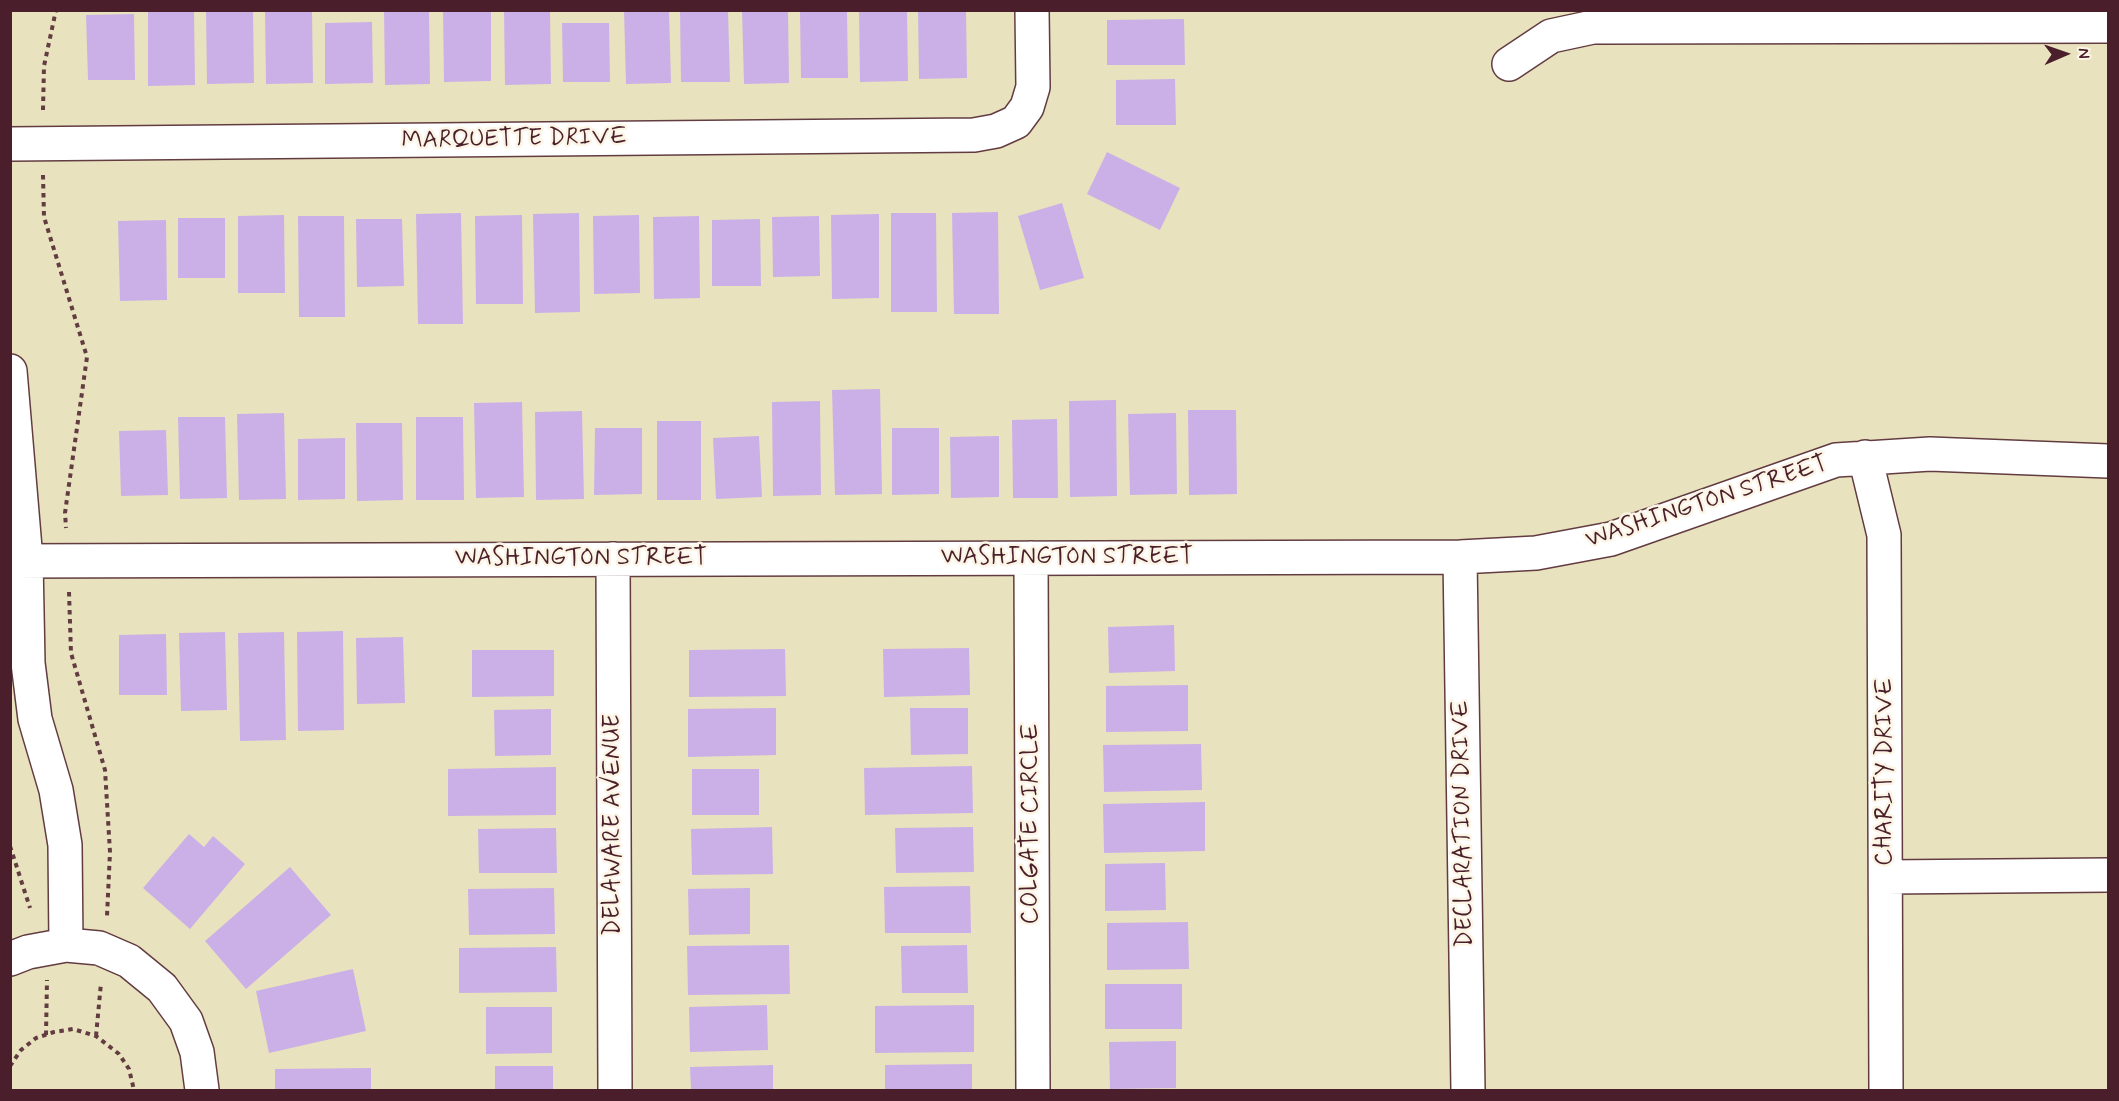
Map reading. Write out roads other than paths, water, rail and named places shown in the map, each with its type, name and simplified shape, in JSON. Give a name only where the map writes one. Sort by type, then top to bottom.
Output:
[{"type":"street","name":"MARQUETTE DRIVE","points":[[10,144],[974,135],[996,132],[1016,122],[1027,107],[1033,87],[1032,10]]},
{"type":"street","points":[[1509,64],[1551,36],[1593,27],[2109,26]]},
{"type":"street","points":[[10,371],[18,561],[35,719],[56,790],[65,845],[66,945]]},
{"type":"street","name":"WASHINGTON STREET","points":[[18,561],[1460,557],[1536,553],[1611,539],[1836,460],[1930,454],[2109,461]]},
{"type":"street","name":"CHARITY DRIVE","points":[[1865,457],[1884,535],[1886,1090]]},
{"type":"street","name":"DECLARATION DRIVE","points":[[1460,557],[1468,1090]]},
{"type":"street","name":"COLGATE CIRCLE","points":[[1031,558],[1033,1090]]},
{"type":"street","name":"DELAWARE AVENUE","points":[[613,559],[615,1090]]},
{"type":"street","points":[[1886,877],[2109,874]]},
{"type":"street","points":[[10,959],[28,952],[66,945],[105,951],[129,961],[162,988],[186,1021],[197,1052],[202,1090]]}]
